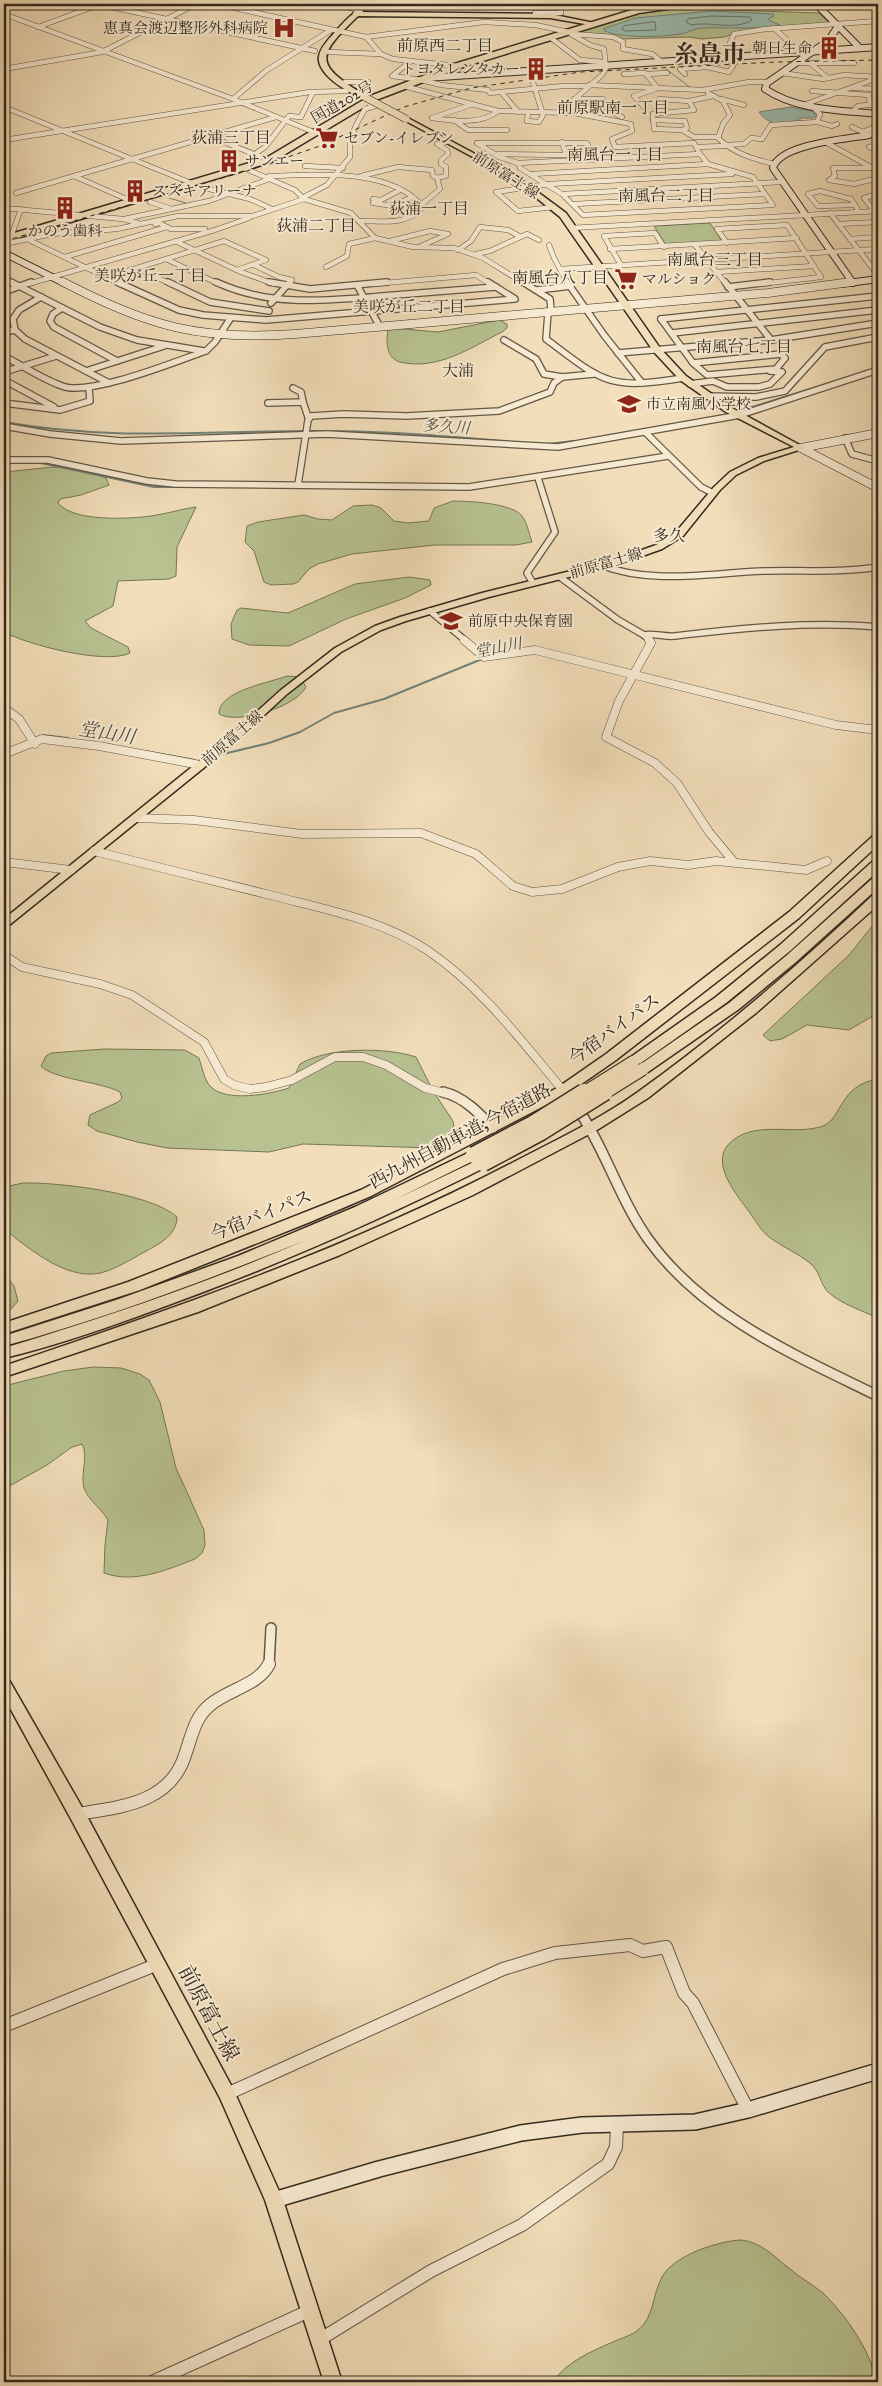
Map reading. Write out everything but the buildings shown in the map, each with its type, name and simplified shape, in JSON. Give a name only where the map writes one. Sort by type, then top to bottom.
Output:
[{"type":"highway","name":"国道202号","points":[[4,239],[269,160],[369,100],[404,86],[457,66],[650,8],[686,4],[878,4]]},
{"type":"highway","name":"今宿バイパス","points":[[4,1329],[134,1286],[366,1193],[562,1091],[611,1057],[794,915],[878,838]]},
{"type":"highway","name":"西九州自動車道;今宿道路","points":[[638,1066],[785,948],[878,864]]},
{"type":"highway","name":"西九州自動車道;今宿道路","points":[[4,1340],[180,1284],[358,1212],[420,1183],[541,1132],[638,1066],[734,1006],[791,959],[878,881]]},
{"type":"highway","points":[[4,1372],[192,1308],[335,1251],[468,1192],[592,1127],[643,1095],[751,1010],[878,898]]},
{"type":"highway","name":"西九州自動車道;今宿道路","points":[[4,1353],[109,1320],[262,1264],[349,1228],[478,1159]]},
{"type":"main road","points":[[358,12],[535,14],[569,18],[596,24]]},
{"type":"main road","name":"前原富士線","points":[[358,12],[330,41],[321,54],[323,66],[332,78],[446,142],[482,159],[528,187],[554,207],[563,215],[570,228],[657,350],[683,378],[706,396],[729,410],[801,448]]},
{"type":"main road","points":[[330,41],[326,58],[329,67],[369,100]]},
{"type":"main road","points":[[330,41],[318,47],[314,58],[319,72],[327,80],[369,100]]},
{"type":"main road","name":"前原富士線","points":[[4,924],[200,765],[284,692],[338,650],[378,628],[430,611],[601,566],[640,554],[675,539],[691,523],[713,493],[734,473],[751,464],[801,448]]},
{"type":"main road","name":"前原富士線","points":[[4,1684],[77,1814],[227,2094],[274,2200],[332,2382]]},
{"type":"street","points":[[38,27],[99,4],[300,50],[314,58]]},
{"type":"street","points":[[4,69],[105,51],[196,4]]},
{"type":"street","points":[[216,4],[366,38],[484,22],[536,25],[568,33],[616,38],[623,42],[623,50],[652,54],[662,62]]},
{"type":"street","points":[[330,4],[358,12],[366,4]]},
{"type":"street","points":[[536,4],[536,25]]},
{"type":"street","points":[[535,14],[561,13],[562,4]]},
{"type":"street","points":[[639,4],[650,8]]},
{"type":"street","points":[[817,5],[860,48]]},
{"type":"street","points":[[4,14],[233,99],[316,133]]},
{"type":"street","points":[[738,58],[729,45],[734,34],[774,28],[878,21]]},
{"type":"street","points":[[411,61],[392,76],[502,93],[536,91],[567,85],[656,86],[701,90],[743,83],[768,82],[828,41],[838,25]]},
{"type":"street","points":[[774,28],[802,54]]},
{"type":"street","points":[[233,99],[267,70],[330,30]]},
{"type":"street","points":[[560,112],[602,75],[605,64],[604,50],[590,46],[568,33]]},
{"type":"street","points":[[366,38],[382,54],[393,59],[457,66]]},
{"type":"street","points":[[551,38],[580,60],[605,64]]},
{"type":"street","points":[[423,80],[605,64],[730,59],[878,47]]},
{"type":"street","points":[[328,52],[382,54]]},
{"type":"street","points":[[685,74],[680,69],[707,68],[729,72],[733,66],[730,59]]},
{"type":"street","points":[[796,63],[854,63]]},
{"type":"street","points":[[810,63],[828,78]]},
{"type":"street","points":[[624,74],[667,73]]},
{"type":"street","points":[[782,73],[828,78],[857,75],[877,76]]},
{"type":"street","points":[[646,74],[656,86]]},
{"type":"street","points":[[809,105],[834,92],[872,80],[877,76]]},
{"type":"street","points":[[528,113],[527,121],[536,122],[541,120],[542,113],[532,78]]},
{"type":"street","points":[[621,86],[620,81],[624,81]]},
{"type":"street","points":[[345,82],[368,82]]},
{"type":"street","points":[[768,82],[765,89],[770,94],[809,105],[878,114]]},
{"type":"street","points":[[404,86],[470,105],[498,110],[528,113],[560,112],[631,124],[632,131],[612,139],[615,147],[628,168],[660,188],[682,222]]},
{"type":"street","points":[[645,108],[634,96],[656,88],[656,86]]},
{"type":"street","points":[[844,88],[877,91]]},
{"type":"street","points":[[701,90],[720,100],[744,105]]},
{"type":"street","points":[[4,140],[239,102],[313,92],[347,91]]},
{"type":"street","points":[[812,91],[834,92],[842,95],[869,95],[870,104]]},
{"type":"street","points":[[256,154],[265,146],[284,120],[289,116],[301,117],[313,92]]},
{"type":"street","points":[[502,93],[518,112]]},
{"type":"street","points":[[659,99],[689,101],[713,96]]},
{"type":"street","points":[[574,99],[603,99],[603,106],[609,112],[622,117]]},
{"type":"street","points":[[4,292],[50,276],[218,229],[303,199],[327,186],[343,168],[350,157],[350,143],[369,100]]},
{"type":"street","points":[[719,137],[730,115],[720,100]]},
{"type":"street","points":[[689,101],[694,110],[652,114],[654,129],[682,130],[694,137],[719,137]]},
{"type":"street","points":[[853,111],[858,106],[878,104]]},
{"type":"street","points":[[470,105],[432,118],[453,120],[486,117],[496,114],[498,110]]},
{"type":"street","points":[[696,147],[744,144],[751,138],[762,139],[772,125],[812,126],[817,122],[820,114],[809,105]]},
{"type":"street","points":[[4,107],[191,183]]},
{"type":"street","points":[[461,108],[469,111]]},
{"type":"street","points":[[478,114],[486,117]]},
{"type":"street","points":[[16,193],[276,117]]},
{"type":"street","points":[[453,120],[468,130],[507,130]]},
{"type":"street","points":[[653,120],[685,121],[687,128],[682,130]]},
{"type":"street","points":[[817,122],[832,126],[837,124]]},
{"type":"street","points":[[852,127],[863,132],[872,128],[878,129]]},
{"type":"street","points":[[853,283],[773,168],[774,164],[788,152],[857,138],[878,129]]},
{"type":"street","points":[[209,136],[269,160]]},
{"type":"street","points":[[719,137],[726,146],[757,161],[774,164]]},
{"type":"street","points":[[857,138],[878,151]]},
{"type":"street","points":[[361,176],[401,167],[432,170],[433,176],[438,178],[446,176],[446,168],[441,164],[441,160],[448,154],[444,146],[437,144],[446,142]]},
{"type":"street","points":[[492,154],[548,153],[550,156],[566,155],[562,142]]},
{"type":"street","points":[[594,160],[587,143],[476,143],[492,154],[518,164],[594,160],[622,158],[700,154]]},
{"type":"street","points":[[615,147],[694,143],[708,164]]},
{"type":"street","points":[[827,144],[878,171]]},
{"type":"street","points":[[869,147],[878,145]]},
{"type":"street","points":[[518,164],[520,168],[563,194],[583,215],[773,205],[753,177],[708,164],[532,174]]},
{"type":"street","points":[[305,166],[343,168]]},
{"type":"street","points":[[321,175],[324,167]]},
{"type":"street","points":[[244,168],[269,177],[295,190],[303,199],[342,209],[361,221],[367,232],[374,238],[418,247],[458,250],[483,258],[500,268],[550,299],[551,310],[548,313],[546,339],[594,374],[614,382],[642,383],[683,378]]},
{"type":"street","points":[[872,168],[833,168],[835,176],[829,180],[844,186],[850,186],[878,178]]},
{"type":"street","points":[[554,207],[518,211],[496,192],[549,184],[738,172]]},
{"type":"street","points":[[74,176],[131,201]]},
{"type":"street","points":[[124,219],[208,201],[230,194],[269,177],[361,176],[385,182],[412,197],[423,207],[414,218],[399,221],[361,221]]},
{"type":"street","points":[[421,205],[429,200],[431,194],[440,189],[438,178]]},
{"type":"street","points":[[563,194],[781,182]]},
{"type":"street","points":[[201,187],[250,199],[272,209]]},
{"type":"street","points":[[400,190],[381,200],[373,201],[393,206],[412,197]]},
{"type":"street","points":[[854,205],[818,206],[808,194],[820,192],[850,199],[859,212]]},
{"type":"street","points":[[574,204],[765,194]]},
{"type":"street","points":[[876,211],[864,198],[878,194]]},
{"type":"street","points":[[150,202],[169,208]]},
{"type":"street","points":[[4,208],[85,214],[124,219],[135,224],[178,216],[254,216]]},
{"type":"street","points":[[13,237],[12,234],[22,210]]},
{"type":"street","points":[[54,210],[61,212]]},
{"type":"street","points":[[570,228],[876,211]]},
{"type":"street","points":[[387,213],[399,221],[403,228]]},
{"type":"street","points":[[830,214],[874,270],[878,269]]},
{"type":"street","points":[[4,244],[28,237],[117,229],[178,216]]},
{"type":"street","points":[[839,224],[878,222]]},
{"type":"street","points":[[167,227],[159,223],[116,232],[29,240],[179,310],[230,319],[266,320],[515,299],[479,274],[310,289],[284,287],[268,284],[176,241]]},
{"type":"street","points":[[868,223],[878,237]]},
{"type":"street","points":[[727,243],[718,229],[787,225],[821,277],[728,286]]},
{"type":"street","points":[[65,257],[167,227],[218,229]]},
{"type":"street","points":[[458,250],[471,242],[480,227],[508,230],[519,236]]},
{"type":"street","points":[[409,231],[414,234]]},
{"type":"street","points":[[390,242],[430,231],[448,234],[418,247]]},
{"type":"street","points":[[621,264],[610,249],[604,236],[655,233],[664,247]]},
{"type":"street","points":[[470,254],[489,253],[519,236],[527,234],[539,240]]},
{"type":"street","points":[[850,239],[878,237]]},
{"type":"street","points":[[326,267],[348,256],[349,244],[374,238]]},
{"type":"street","points":[[610,249],[797,238]]},
{"type":"street","points":[[108,277],[224,241],[266,260],[237,270]]},
{"type":"street","points":[[550,245],[551,256],[618,353],[642,383]]},
{"type":"street","points":[[696,245],[770,340]]},
{"type":"street","points":[[560,269],[878,248]]},
{"type":"street","points":[[4,253],[149,321],[187,331],[219,335],[271,336],[548,313],[736,296],[878,280]]},
{"type":"street","points":[[4,257],[16,258]]},
{"type":"street","points":[[166,259],[239,293],[272,300],[311,302],[496,287]]},
{"type":"street","points":[[254,265],[279,277],[292,280],[272,300],[266,320]]},
{"type":"street","points":[[716,272],[814,266]]},
{"type":"street","points":[[137,268],[210,302],[269,311]]},
{"type":"street","points":[[493,270],[500,268]]},
{"type":"street","points":[[4,279],[100,327],[137,340],[206,351]]},
{"type":"street","points":[[357,285],[380,327]]},
{"type":"street","points":[[537,290],[571,286]]},
{"type":"street","points":[[41,297],[19,310],[13,319],[15,330],[25,339],[109,383]]},
{"type":"street","points":[[693,363],[781,354],[785,358],[776,369],[707,375],[693,363],[661,319],[877,298]]},
{"type":"street","points":[[62,308],[53,314],[50,321],[54,326],[117,361]]},
{"type":"street","points":[[672,333],[758,326],[878,310]]},
{"type":"street","points":[[4,356],[63,387],[89,389],[206,351],[230,319]]},
{"type":"street","points":[[618,353],[683,349],[770,340],[878,323]]},
{"type":"street","points":[[4,332],[15,330]]},
{"type":"street","points":[[706,396],[776,399],[824,347],[878,337]]},
{"type":"street","points":[[504,340],[536,359],[542,372],[562,377],[594,374]]},
{"type":"street","points":[[86,371],[166,346]]},
{"type":"street","points":[[4,372],[56,356]]},
{"type":"street","points":[[690,384],[713,382],[727,387],[759,387],[770,384],[782,372],[776,370],[707,376],[713,382]]},
{"type":"street","points":[[4,426],[50,434],[121,441],[307,431],[558,447],[740,415],[776,399],[878,370]]},
{"type":"street","points":[[308,417],[344,414],[407,416],[499,411],[550,392],[554,384],[562,377]]},
{"type":"street","points":[[4,380],[60,410]]},
{"type":"street","points":[[293,388],[301,392],[308,417],[298,485]]},
{"type":"street","points":[[4,402],[60,410],[90,401],[89,389]]},
{"type":"street","points":[[268,403],[303,402]]},
{"type":"street","points":[[646,433],[701,487],[713,493]]},
{"type":"street","points":[[801,448],[878,433]]},
{"type":"street","points":[[845,438],[852,454],[878,461]]},
{"type":"street","points":[[801,448],[878,488]]},
{"type":"street","points":[[4,460],[48,460],[147,481],[175,484],[469,487],[538,478],[668,456]]},
{"type":"street","points":[[533,583],[527,573],[555,532],[538,478]]},
{"type":"street","points":[[601,566],[611,571],[672,575],[720,572],[853,570],[878,567]]},
{"type":"street","points":[[560,577],[618,620],[644,635],[651,643],[621,699],[606,737],[655,763],[677,782],[709,832],[734,862]]},
{"type":"street","points":[[430,611],[484,657],[535,650],[836,725],[878,730]]},
{"type":"street","points":[[644,635],[652,633],[671,637],[726,630],[829,625],[878,627]]},
{"type":"street","points":[[4,708],[20,717],[26,726],[28,736],[35,744]]},
{"type":"street","points":[[4,754],[42,740],[99,746],[200,765]]},
{"type":"street","points":[[136,818],[194,820],[302,834],[421,834],[476,854],[513,886],[532,892],[562,889],[632,863],[658,861],[688,865],[716,861],[806,870],[827,861]]},
{"type":"street","points":[[94,851],[349,915],[393,931],[427,950],[474,989],[508,1024],[592,1127],[629,1205],[648,1238],[673,1270],[724,1313],[753,1332],[786,1351],[878,1396]]},
{"type":"street","points":[[4,862],[71,870]]},
{"type":"street","points":[[4,955],[22,968],[100,984],[132,995],[204,1042],[224,1078],[234,1085],[250,1089],[266,1087],[292,1080],[335,1057],[363,1057],[386,1064],[425,1088],[451,1094],[474,1107],[493,1128]]},
{"type":"street","points":[[77,1814],[124,1807],[168,1786],[180,1772],[193,1729],[201,1713],[222,1694],[259,1677],[268,1666],[272,1636],[271,1628]]},
{"type":"street","points":[[227,2094],[503,1969],[555,1952],[595,1950],[630,1945],[643,1951],[666,1947],[684,1993],[693,2003],[748,2110]]},
{"type":"street","points":[[4,2026],[158,1964]]},
{"type":"street","points":[[274,2200],[379,2169],[521,2133],[574,2126],[695,2122],[748,2110],[878,2071]]},
{"type":"street","points":[[319,2340],[430,2271],[522,2225],[608,2164],[616,2148],[617,2126]]},
{"type":"street","points":[[152,2382],[309,2311]]},
{"type":"green space","points":[[667,8],[819,13],[829,23],[735,33],[725,37],[702,39],[689,37],[619,39],[572,33],[643,12]]},
{"type":"green space","points":[[710,223],[722,241],[666,245],[654,226]]},
{"type":"green space","points":[[499,320],[507,324],[507,328],[502,332],[465,351],[440,361],[414,364],[400,362],[392,357],[388,349],[388,330],[393,328],[438,332]]},
{"type":"green space","points":[[53,467],[84,469],[106,478],[109,485],[81,495],[60,499],[58,503],[65,509],[76,513],[102,518],[129,518],[157,515],[196,507],[177,547],[176,576],[169,579],[118,581],[113,606],[85,621],[91,628],[128,647],[130,653],[104,657],[67,652],[48,648],[4,632],[4,472]]},
{"type":"green space","points":[[453,501],[489,504],[509,508],[517,512],[525,521],[532,542],[516,545],[435,545],[352,554],[318,564],[309,569],[298,582],[293,584],[271,585],[264,582],[254,551],[245,542],[247,526],[258,522],[304,515],[332,520],[353,506],[372,505],[381,508],[394,521],[408,523],[429,521],[434,508]]},
{"type":"green space","points":[[409,577],[430,580],[431,585],[405,598],[346,619],[289,646],[249,645],[232,639],[231,624],[237,610],[241,608],[288,613],[355,584]]},
{"type":"green space","points":[[287,676],[300,677],[306,687],[291,701],[252,716],[228,717],[219,714],[221,706],[235,694]]},
{"type":"green space","points":[[878,919],[878,1013],[849,1030],[807,1025],[782,1039],[770,1041],[763,1035],[849,955]]},
{"type":"green space","points":[[104,1049],[185,1050],[199,1058],[210,1086],[217,1091],[237,1096],[271,1093],[289,1088],[300,1064],[326,1054],[373,1050],[404,1054],[416,1057],[433,1091],[453,1121],[455,1135],[449,1144],[433,1148],[303,1144],[269,1152],[167,1148],[137,1142],[97,1131],[88,1125],[90,1115],[118,1102],[122,1098],[120,1092],[55,1074],[41,1066],[46,1056],[51,1053]]},
{"type":"green space","points":[[878,1079],[878,1318],[833,1296],[825,1289],[816,1270],[810,1263],[766,1235],[732,1188],[723,1168],[722,1158],[725,1149],[732,1141],[753,1131],[800,1130],[823,1126],[834,1117],[848,1095],[856,1088],[865,1082]]},
{"type":"green space","points":[[23,1183],[80,1187],[126,1195],[147,1201],[164,1209],[177,1217],[176,1223],[171,1233],[163,1241],[123,1264],[107,1271],[93,1274],[79,1273],[52,1263],[4,1229],[4,1187]]},
{"type":"green space","points":[[4,1273],[14,1286],[18,1301],[4,1314]]},
{"type":"green space","points":[[93,1367],[121,1368],[140,1374],[149,1380],[160,1402],[176,1468],[204,1530],[205,1545],[202,1553],[195,1559],[162,1571],[139,1576],[115,1576],[104,1573],[108,1520],[84,1488],[85,1454],[82,1444],[72,1447],[47,1465],[4,1489],[4,1386],[64,1371]]},
{"type":"green space","points":[[741,2240],[762,2247],[824,2294],[841,2313],[863,2346],[877,2382],[553,2382],[558,2375],[580,2358],[638,2330],[650,2313],[661,2279],[674,2263],[696,2251],[720,2243]]},
{"type":"water","points":[[712,11],[773,14],[774,16],[768,19],[780,25],[752,28],[700,28],[680,34],[662,36],[627,36],[603,29],[635,18]]},
{"type":"water","points":[[791,107],[812,111],[817,116],[813,118],[800,118],[800,123],[777,124],[763,117],[759,112]]},
{"type":"waterway","points":[[666,69],[691,88]]},
{"type":"waterway","points":[[166,197],[189,204]]},
{"type":"waterway","points":[[78,213],[111,204]]},
{"type":"waterway","name":"多久川","points":[[736,412],[817,387]]},
{"type":"waterway","name":"多久川","points":[[4,422],[44,428],[120,433],[359,431],[504,441]]},
{"type":"waterway","name":"多久川","points":[[547,444],[574,441]]},
{"type":"waterway","points":[[36,462],[154,487],[186,487]]},
{"type":"waterway","points":[[4,463],[13,463]]},
{"type":"waterway","name":"堂山川","points":[[219,755],[269,743],[300,732],[334,713],[384,699],[482,659]]},
{"type":"waterway","name":"堂山川","points":[[43,735],[68,738]]},
{"type":"waterway","name":"堂山川","points":[[145,751],[195,760]]},
{"type":"railway","points":[[4,241],[250,170],[320,146],[404,107],[471,88],[581,72],[776,62],[878,60]]},
{"type":"place","name":"恵真会渡辺整形外科病院","points":[[284,28]]},
{"type":"place","name":"朝日生命","points":[[829,48]]},
{"type":"place","name":"トヨタレンタカー","points":[[536,69]]},
{"type":"place","name":"セブン-イレブン","points":[[327,138]]},
{"type":"place","name":"サンエー","points":[[229,161]]},
{"type":"place","name":"スズキアリーナ","points":[[135,191]]},
{"type":"place","name":"かのう歯科","points":[[65,208]]},
{"type":"place","name":"マルショク","points":[[626,279]]},
{"type":"place","name":"市立南風小学校","points":[[629,404]]},
{"type":"place","name":"前原中央保育園","points":[[451,621]]},
{"type":"district","name":"前原西二丁目","points":[[445,45]]},
{"type":"district","name":"糸島市","points":[[710,54]]},
{"type":"district","name":"前原駅南一丁目","points":[[613,107]]},
{"type":"district","name":"荻浦三丁目","points":[[231,137]]},
{"type":"district","name":"南風台一丁目","points":[[615,154]]},
{"type":"district","name":"南風台二丁目","points":[[666,195]]},
{"type":"district","name":"荻浦一丁目","points":[[429,208]]},
{"type":"district","name":"荻浦二丁目","points":[[316,225]]},
{"type":"district","name":"南風台三丁目","points":[[715,259]]},
{"type":"district","name":"美咲が丘一丁目","points":[[150,275]]},
{"type":"district","name":"南風台八丁目","points":[[560,277]]},
{"type":"district","name":"美咲が丘二丁目","points":[[409,306]]},
{"type":"district","name":"南風台七丁目","points":[[744,346]]},
{"type":"district","name":"大浦","points":[[458,370]]},
{"type":"district","name":"多久","points":[[669,535]]}]
